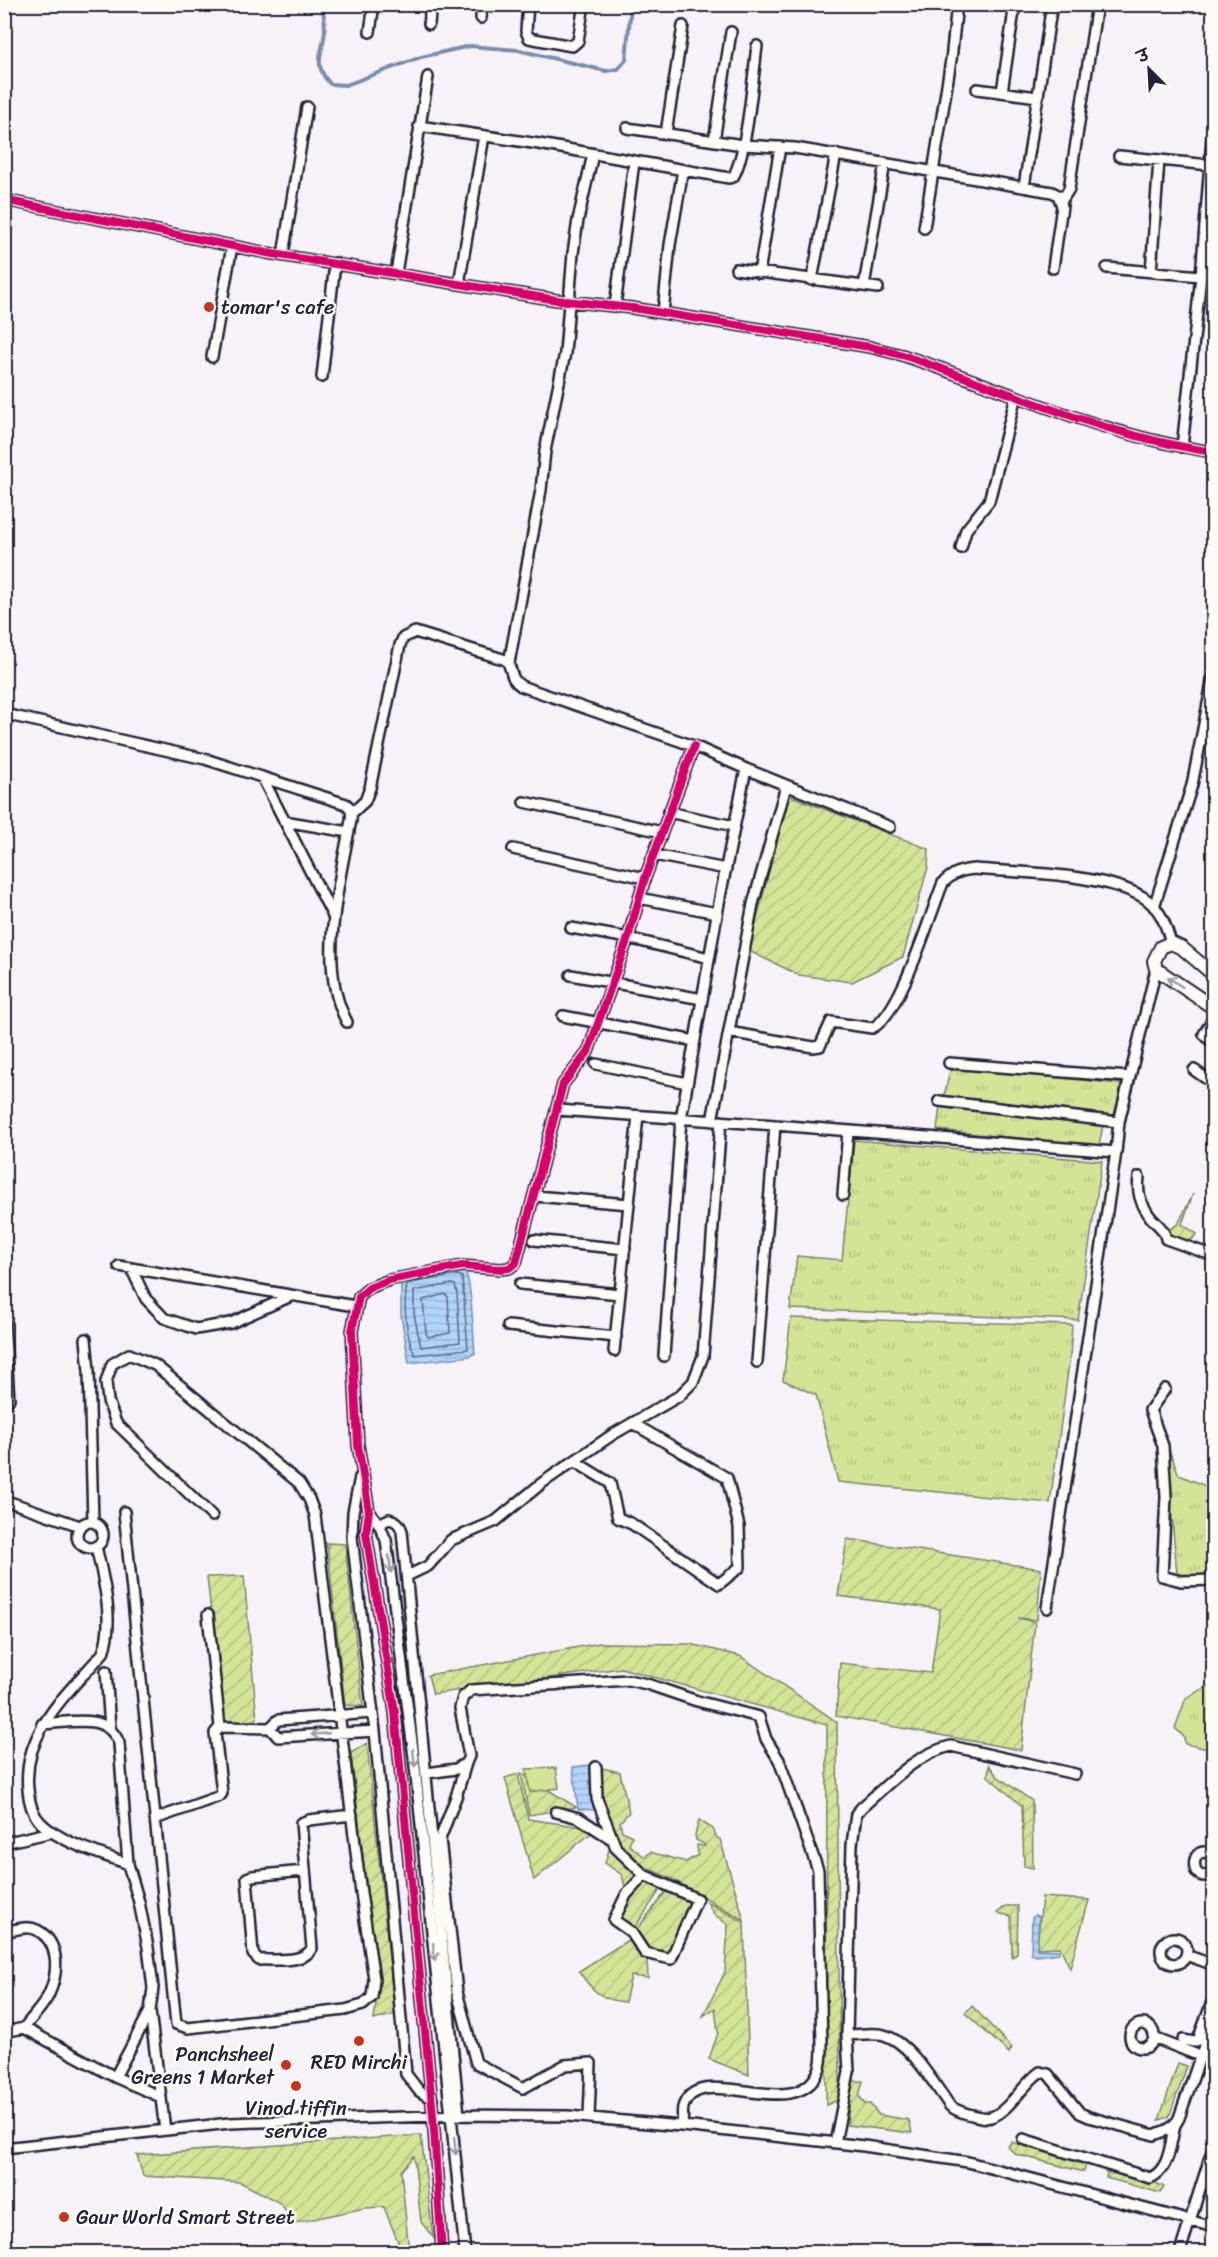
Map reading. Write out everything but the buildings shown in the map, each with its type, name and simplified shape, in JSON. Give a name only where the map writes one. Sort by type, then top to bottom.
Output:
[{"type":"street","points":[[370,32],[374,4]]},
{"type":"street","points":[[429,24],[431,4]]},
{"type":"street","points":[[480,18],[482,4]]},
{"type":"street","points":[[528,4],[526,31],[529,38],[572,46],[578,41],[584,4]]},
{"type":"street","points":[[924,228],[951,60],[957,4]]},
{"type":"street","points":[[1002,92],[1015,4]]},
{"type":"street","points":[[1024,187],[1052,4]]},
{"type":"street","points":[[1053,268],[1062,200],[1069,189],[1097,4]]},
{"type":"street","points":[[666,133],[683,26]]},
{"type":"street","points":[[714,141],[731,32]]},
{"type":"street","points":[[419,126],[721,177],[733,177],[743,145],[757,46]]},
{"type":"street","points":[[396,273],[428,77]]},
{"type":"street","points":[[977,89],[1038,97]]},
{"type":"street","points":[[283,255],[307,106]]},
{"type":"street","points":[[1182,447],[1201,276],[1214,113]]},
{"type":"street","points":[[627,128],[743,145],[836,154],[1052,192],[1062,200]]},
{"type":"street","points":[[459,284],[484,136]]},
{"type":"street","points":[[759,273],[780,147]]},
{"type":"street","points":[[592,154],[578,220],[568,301],[565,353],[545,450],[541,490],[509,663],[510,675],[514,682],[521,686],[694,746],[786,786],[890,827]]},
{"type":"street","points":[[812,280],[836,154]]},
{"type":"street","points":[[1119,156],[1210,165]]},
{"type":"street","points":[[1151,272],[1159,160]]},
{"type":"street","points":[[615,306],[633,162]]},
{"type":"street","points":[[864,286],[885,163]]},
{"type":"street","points":[[663,313],[670,245],[683,170]]},
{"type":"street","points":[[4,200],[283,255],[870,347],[927,363],[1107,427],[1182,447],[1214,452]]},
{"type":"street","points":[[212,357],[232,246]]},
{"type":"street","points":[[322,377],[335,263]]},
{"type":"street","points":[[1107,268],[1201,276]]},
{"type":"street","points":[[736,269],[878,288]]},
{"type":"street","points":[[961,548],[966,531],[989,501],[1016,396]]},
{"type":"street","points":[[347,1022],[340,1007],[333,966],[331,942],[334,918],[352,813],[365,801],[370,789],[403,638],[409,634],[424,633],[501,658],[509,663]]},
{"type":"street","points":[[1154,907],[1192,784],[1214,673]]},
{"type":"street","points":[[4,714],[205,759],[346,804],[352,813]]},
{"type":"street","points":[[442,2253],[432,2099],[395,1712],[366,1533],[369,1511],[358,1445],[352,1331],[355,1306],[359,1297],[369,1288],[389,1280],[462,1266],[501,1269],[509,1268],[516,1263],[563,1084],[588,1052],[628,938],[645,878],[694,746]]},
{"type":"street","points":[[664,1356],[681,1119],[717,913],[746,769]]},
{"type":"street","points":[[262,777],[334,918]]},
{"type":"street","points":[[407,1576],[428,1566],[444,1545],[451,1540],[496,1521],[574,1461],[679,1396],[693,1382],[700,1369],[703,1356],[717,1121],[729,1032],[753,904],[786,786]]},
{"type":"street","points":[[524,802],[662,832]]},
{"type":"street","points":[[668,812],[734,826]]},
{"type":"street","points":[[284,821],[349,832]]},
{"type":"street","points":[[513,849],[645,878]]},
{"type":"street","points":[[654,855],[726,869]]},
{"type":"street","points":[[729,1032],[813,1047],[820,1046],[824,1041],[831,1022],[872,1028],[878,1025],[899,994],[912,969],[943,883],[950,875],[961,870],[975,869],[1071,878],[1120,887],[1144,898],[1154,907],[1166,923],[1171,944]]},
{"type":"street","points":[[639,898],[717,913]]},
{"type":"street","points":[[571,928],[628,938],[710,958]]},
{"type":"street","points":[[1047,1608],[1119,1122],[1156,969],[1154,961],[1161,947],[1171,944],[1182,948],[1214,975]]},
{"type":"street","points":[[1156,969],[1214,1008]]},
{"type":"street","points":[[572,975],[702,999]]},
{"type":"street","points":[[563,1016],[695,1041]]},
{"type":"street","points":[[1214,1017],[1204,1034],[1214,1044]]},
{"type":"street","points":[[949,1063],[1130,1077]]},
{"type":"street","points":[[596,1064],[687,1083]]},
{"type":"street","points":[[1194,1070],[1214,1084]]},
{"type":"street","points":[[939,1101],[1119,1122]]},
{"type":"street","points":[[558,1110],[1116,1152]]},
{"type":"street","points":[[614,1351],[638,1116]]},
{"type":"street","points":[[757,1362],[775,1125]]},
{"type":"street","points":[[843,1195],[848,1131]]},
{"type":"street","points":[[1139,1177],[1139,1199],[1149,1215],[1165,1231],[1166,1239],[1214,1256]]},
{"type":"street","points":[[535,1196],[629,1204]]},
{"type":"street","points":[[534,1240],[625,1249]]},
{"type":"street","points":[[119,1266],[355,1306]]},
{"type":"street","points":[[131,1268],[146,1299],[164,1318],[196,1329],[231,1323],[291,1295]]},
{"type":"street","points":[[520,1284],[620,1294]]},
{"type":"street","points":[[4,1322],[9,1398],[4,1406]]},
{"type":"street","points":[[508,1326],[616,1337]]},
{"type":"street","points":[[86,1339],[93,1522]]},
{"type":"street","points":[[124,1512],[176,2024],[188,2028],[336,2012],[363,2005],[372,1997],[374,1979],[315,1515],[298,1483],[155,1365],[129,1354],[112,1364],[106,1382],[108,1401],[116,1423],[212,1516]]},
{"type":"street","points":[[1165,1389],[1150,1410],[1163,1446],[1166,1497],[1162,1576],[1181,1581],[1214,1580]]},
{"type":"street","points":[[574,1461],[610,1483],[618,1518],[632,1524],[719,1584],[740,1567],[740,1526],[727,1478],[632,1423]]},
{"type":"street","points":[[361,1472],[353,1512],[352,1537],[375,1731],[406,2074],[411,2083],[432,2099]]},
{"type":"street","points":[[4,1500],[80,1526],[93,1522]]},
{"type":"street","points":[[369,1511],[380,1524],[386,1540],[414,1756],[455,2115]]},
{"type":"street","points":[[380,1524],[389,1519],[399,1523],[407,1576],[427,1773],[465,2253]]},
{"type":"street","points":[[80,1526],[77,1534],[79,1543],[87,1547],[96,1546],[100,1544],[103,1535],[100,1527],[93,1522]]},
{"type":"street","points":[[96,1546],[104,1585],[107,1642],[103,1653],[42,1724],[28,1763],[27,1779],[32,1811],[40,1822],[64,1839],[128,1864]]},
{"type":"street","points":[[155,1819],[220,1796],[222,1793],[215,1733],[220,1727],[208,1615]]},
{"type":"street","points":[[386,1656],[401,1655]]},
{"type":"street","points":[[106,1671],[110,1728]]},
{"type":"street","points":[[589,2118],[591,2063],[566,2065],[523,2088],[476,2063],[457,1992],[440,1839],[468,1756],[460,1708],[463,1697],[471,1690],[628,1680],[759,1717],[766,1739],[779,1760],[818,1870],[822,2047],[820,2070],[812,2082],[799,2092],[783,2095],[706,2088],[692,2094],[683,2106],[682,2126]]},
{"type":"street","points":[[220,1727],[270,1728],[278,1720],[372,1713]]},
{"type":"street","points":[[42,1724],[103,1723],[110,1728],[119,1743],[128,1864],[148,1947],[153,1998],[150,2011],[116,2077]]},
{"type":"street","points":[[270,1728],[278,1737],[375,1731]]},
{"type":"street","points":[[835,2143],[849,2072],[847,2035],[853,1826],[856,1814],[922,1756],[936,1749],[951,1746],[1075,1774]]},
{"type":"street","points":[[427,1773],[456,1769],[466,1764]]},
{"type":"street","points":[[596,1767],[597,1799],[616,1848]]},
{"type":"street","points":[[556,1812],[579,1818],[609,1837],[616,1848],[644,1875],[697,1899],[671,1959],[645,1953],[631,1932],[614,1920],[626,1895],[644,1875]]},
{"type":"street","points":[[303,1871],[248,1878],[255,1958],[259,1960],[295,1958],[304,1957],[310,1952],[312,1948],[303,1871],[301,1823],[352,1815]]},
{"type":"street","points":[[4,1843],[52,1832]]},
{"type":"street","points":[[1214,1857],[1208,1853],[1201,1853],[1195,1857],[1193,1864],[1196,1871],[1202,1875],[1214,1871]]},
{"type":"street","points":[[4,1932],[23,1928],[37,1930],[48,1940],[57,1958],[56,1977],[48,1996],[24,2028]]},
{"type":"street","points":[[1186,1955],[1214,1965]]},
{"type":"street","points":[[1183,2040],[1194,2042],[1198,2040],[1214,1997]]},
{"type":"street","points":[[150,2011],[165,2130]]},
{"type":"street","points":[[1023,2139],[1150,2178],[1158,2175],[1165,2168],[1175,2125],[1214,2017]]},
{"type":"street","points":[[4,2032],[24,2028],[116,2077],[161,2097]]},
{"type":"street","points":[[847,2035],[881,2034],[893,2038],[906,2048],[950,2106],[957,2111],[985,2118],[993,2117],[1040,2072],[1048,2074],[1080,2113],[1154,2135],[1175,2125]]},
{"type":"street","points":[[1154,2038],[1200,2056]]},
{"type":"street","points":[[4,2148],[230,2123],[433,2115],[589,2118],[835,2143],[968,2162],[1214,2227]]},
{"type":"street","points":[[1180,2253],[1214,2145]]},
{"type":"green space","points":[[788,795],[929,849],[928,867],[903,957],[852,982],[799,975],[749,951]]},
{"type":"green space","points":[[959,1068],[1121,1084],[1116,1117],[944,1096],[950,1071]]},
{"type":"green space","points":[[940,1106],[1103,1125],[1099,1146],[937,1130]]},
{"type":"green space","points":[[854,1140],[1102,1161],[1078,1320],[790,1309],[797,1256],[842,1260]]},
{"type":"green space","points":[[1193,1194],[1182,1224],[1197,1234],[1188,1244],[1169,1236],[1170,1229],[1178,1224]]},
{"type":"green space","points":[[791,1318],[1072,1325],[1070,1356],[1050,1503],[838,1482],[816,1395],[783,1380]]},
{"type":"green space","points":[[1165,1440],[1179,1475],[1213,1489],[1213,1576],[1177,1574]]},
{"type":"green space","points":[[847,1539],[1041,1569],[1037,1620],[1018,1618],[1035,1622],[1021,1750],[836,1716],[840,1663],[931,1673],[940,1609],[838,1596]]},
{"type":"green space","points":[[327,1543],[345,1544],[363,1706],[345,1705]]},
{"type":"green space","points":[[244,1576],[257,1720],[224,1724],[207,1577]]},
{"type":"green space","points":[[600,1643],[690,1644],[740,1656],[837,1722],[840,2099],[826,2105],[827,1725],[621,1668],[433,1694],[428,1675]]},
{"type":"green space","points":[[1213,1683],[1213,1743],[1208,1749],[1185,1744],[1184,1737],[1175,1728],[1186,1698]]},
{"type":"green space","points":[[367,1743],[395,2014],[374,2020],[378,1986],[351,1753]]},
{"type":"green space","points":[[989,1765],[997,1776],[1032,1801],[1033,1868],[1024,1866],[1022,1806],[988,1776]]},
{"type":"green space","points":[[597,1767],[620,1772],[629,1812],[620,1822],[622,1831],[632,1836],[629,1845],[645,1857],[650,1852],[686,1862],[698,1855],[697,1845],[705,1846],[696,1840],[699,1820],[713,1829],[717,1838],[720,1839],[744,1920],[674,1880],[628,1859],[615,1840],[599,1797]]},
{"type":"green space","points":[[556,1768],[559,1788],[530,1792],[526,1769]]},
{"type":"green space","points":[[521,1773],[576,1807],[529,1815]]},
{"type":"green space","points":[[518,1774],[528,1819],[596,1829],[534,1880],[505,1778]]},
{"type":"green space","points":[[610,1846],[640,1876],[626,1891],[622,1875],[605,1863]]},
{"type":"green space","points":[[647,1879],[662,1887],[633,1930],[617,1919],[627,1899]]},
{"type":"green space","points":[[668,1889],[695,1899],[669,1957],[645,1950],[634,1933]]},
{"type":"green space","points":[[1042,1897],[1089,1900],[1070,1968],[1060,1947],[1037,1948]]},
{"type":"green space","points":[[707,1902],[744,1922],[749,2075],[709,2059],[718,2033],[715,2008],[703,2016],[725,1972],[728,1925],[714,1914]]},
{"type":"green space","points":[[1006,1906],[1018,1906],[1017,1954],[1012,1957],[1011,1916],[997,1913]]},
{"type":"green space","points":[[631,1938],[647,1960],[648,1978],[631,1976],[625,2002],[603,1997],[588,1984],[579,1971]]},
{"type":"green space","points":[[972,2006],[1012,2048],[1009,2053],[965,2013]]},
{"type":"green space","points":[[1178,2063],[1187,2066],[1169,2117],[1159,2120]]},
{"type":"green space","points":[[852,2081],[863,2081],[859,2096],[865,2104],[870,2104],[879,2115],[909,2120],[912,2133],[847,2125]]},
{"type":"green space","points":[[421,2135],[433,2237],[421,2222],[414,2156],[401,2171],[409,2252],[402,2252],[384,2207],[365,2208],[295,2223],[280,2203],[240,2182],[143,2176],[137,2155]]},
{"type":"green space","points":[[1011,2142],[1086,2163],[1084,2172],[1015,2154],[1008,2147]]},
{"type":"green space","points":[[1113,2170],[1152,2181],[1164,2187],[1160,2193],[1106,2178],[1107,2172]]},
{"type":"water","points":[[463,1268],[470,1294],[475,1353],[470,1356],[409,1363],[401,1315],[401,1282]]},
{"type":"water","points":[[590,1765],[595,1810],[578,1809],[573,1767]]},
{"type":"water","points":[[1035,1915],[1039,1917],[1037,1949],[1059,1950],[1059,1953],[1037,1956],[1031,1954],[1032,1918]]},
{"type":"waterway","points":[[322,4],[325,29],[320,57],[321,70],[330,84],[346,85],[421,57],[470,46],[518,50],[606,71],[618,69],[626,60],[631,4]]},
{"type":"cycle path","points":[[4,200],[267,253],[557,300],[632,308],[870,347],[940,368],[1095,424],[1174,445],[1214,452]]},
{"type":"cycle path","points":[[442,2252],[433,2115],[395,1712],[366,1533],[369,1511],[358,1445],[352,1331],[359,1297],[369,1288],[389,1280],[462,1266],[501,1269],[509,1268],[516,1263],[563,1084],[588,1052],[628,938],[645,878],[694,746]]},
{"type":"place","name":"tomar's cafe","points":[[209,307]]},
{"type":"place","name":"RED Mirchi","points":[[359,2041]]},
{"type":"place","name":"Panchsheel Greens 1 Market","points":[[286,2065]]},
{"type":"place","name":"Vinod tiffin service","points":[[296,2086]]},
{"type":"place","name":"Gaur World Smart Street","points":[[64,2217]]}]
